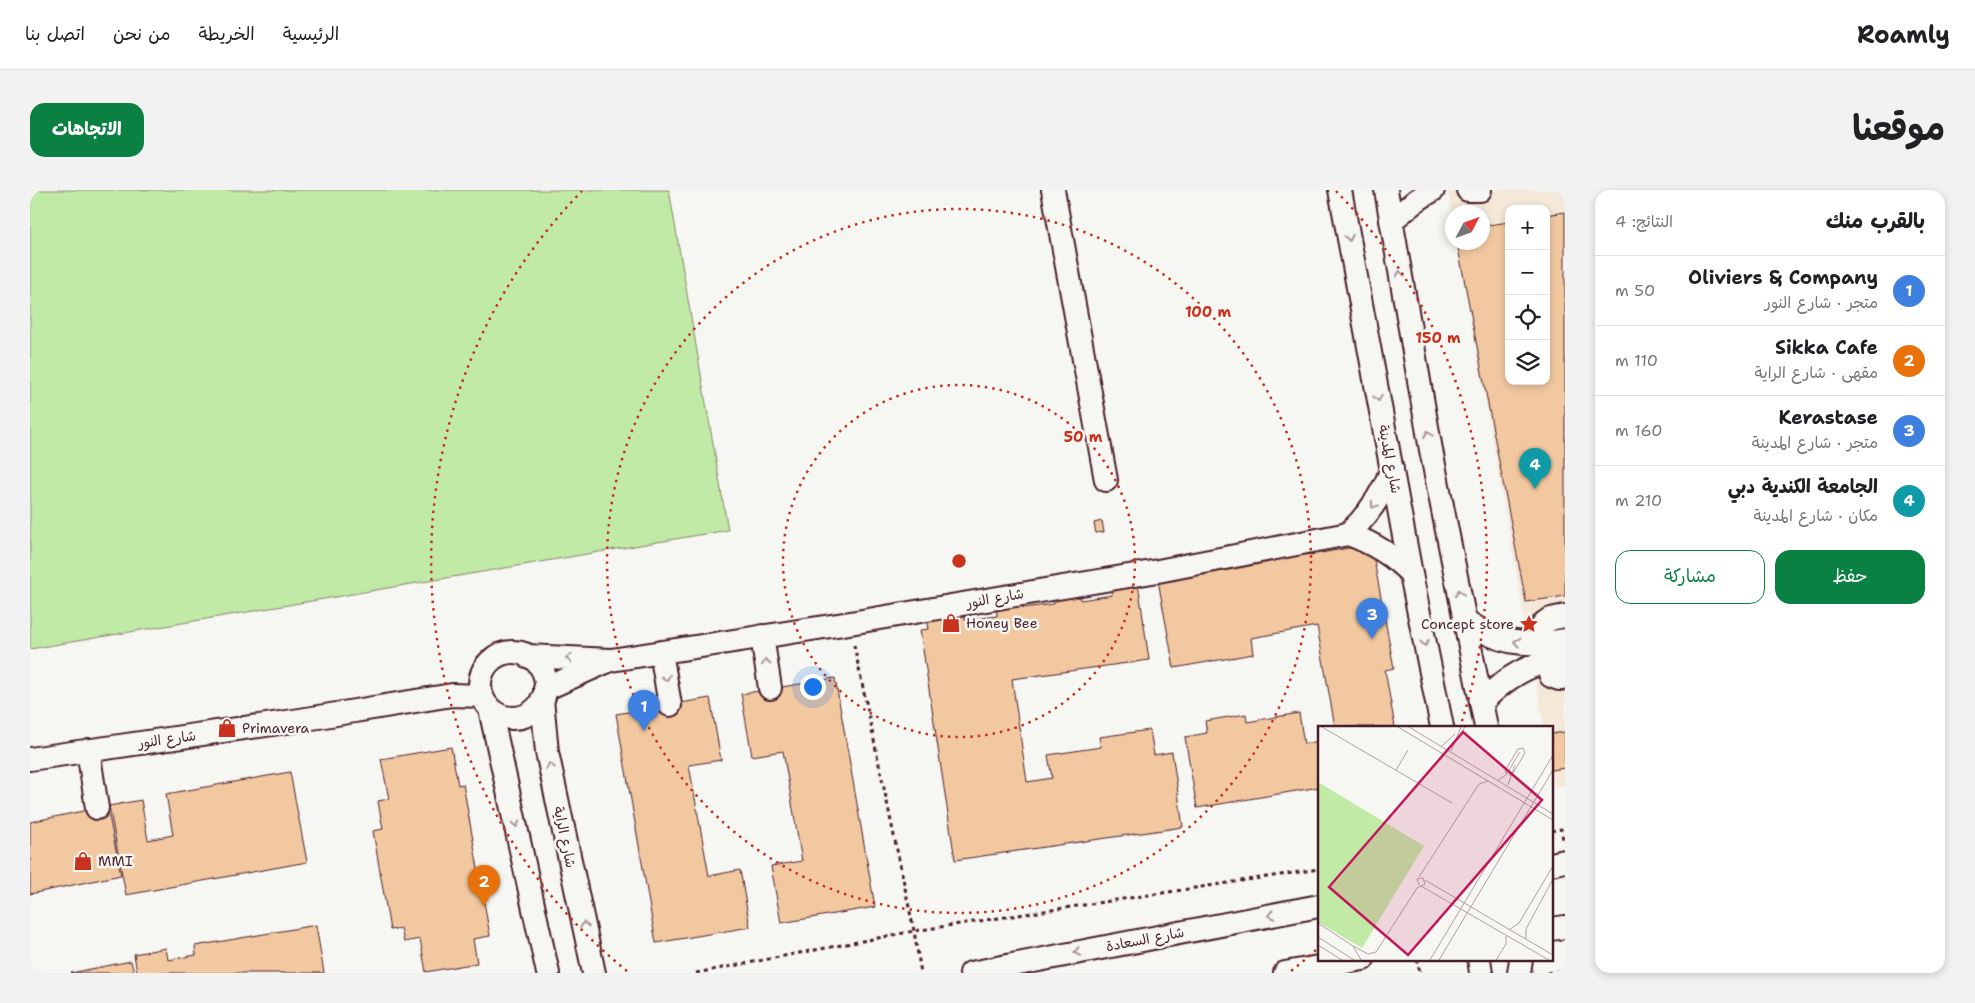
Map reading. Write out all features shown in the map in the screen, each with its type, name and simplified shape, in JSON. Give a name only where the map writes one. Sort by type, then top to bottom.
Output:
[{"type":"street","points":[[1053,190],[1106,480]]},
{"type":"street","name":"شارع المدينة","points":[[1340,190],[1442,726]]},
{"type":"street","points":[[1386,190],[1429,440],[1486,726]]},
{"type":"street","points":[[1391,221],[1432,190]]},
{"type":"street","points":[[1468,190],[1480,190]]},
{"type":"street","points":[[1392,469],[1379,498],[1360,524],[1348,534],[1376,546],[1401,563],[1412,574]]},
{"type":"street","name":"شارع النور","points":[[611,660],[850,623],[1206,562],[1348,534]]},
{"type":"street","points":[[1565,616],[1550,619],[1544,622],[1540,628],[1551,654],[1551,676],[1559,679],[1565,678]]},
{"type":"street","points":[[1464,620],[1485,632],[1508,641],[1551,654]]},
{"type":"street","points":[[762,636],[770,688]]},
{"type":"street","points":[[1481,703],[1502,683],[1551,654],[1565,640]]},
{"type":"street","points":[[484,695],[503,716],[518,718],[536,708],[544,694],[545,679],[535,661],[517,652],[498,656],[489,662],[484,670],[484,695],[548,973]]},
{"type":"street","points":[[661,652],[670,704]]},
{"type":"street","points":[[526,656],[611,660]]},
{"type":"street","points":[[544,694],[611,660]]},
{"type":"street","name":"شارع الراية","points":[[544,694],[547,752],[594,973]]},
{"type":"street","name":"شارع النور","points":[[30,759],[300,720],[452,695],[484,695]]},
{"type":"street","points":[[88,750],[97,808]]},
{"type":"street","points":[[1552,863],[1564,852]]},
{"type":"street","name":"شارع السعادة","points":[[971,973],[1318,906]]},
{"type":"street","points":[[1552,929],[1565,927]]},
{"type":"street","points":[[1285,973],[1357,960]]},
{"type":"street","points":[[1479,960],[1481,973]]},
{"type":"street","points":[[1519,973],[1521,960]]},
{"type":"path","points":[[850,623],[921,973]]},
{"type":"path","points":[[1552,831],[1562,829],[1564,852]]},
{"type":"path","points":[[696,973],[914,931],[1318,868]]},
{"type":"path","points":[[1417,960],[1420,973]]},
{"type":"path","points":[[1547,973],[1565,970]]},
{"type":"shaded area","points":[[1448,190],[1565,190],[1565,785],[1555,787],[1552,772],[1552,726],[1544,726],[1458,250],[1490,250],[1490,205],[1450,205]]},
{"type":"green space","points":[[30,190],[669,190],[728,530],[30,649]]},
{"type":"building","points":[[1565,212],[1565,596],[1526,602],[1459,250],[1490,250],[1490,225],[1505,223],[1505,385],[1550,385],[1550,214]]},
{"type":"building","points":[[1102,521],[1104,532],[1096,533],[1094,523]]},
{"type":"building","points":[[1371,544],[1394,668],[1385,670],[1395,726],[1335,726],[1317,626],[1251,638],[1253,654],[1174,668],[1157,575],[1308,549],[1310,555]]},
{"type":"building","points":[[1138,583],[1149,660],[1012,679],[1027,782],[1052,778],[1048,755],[1101,747],[1099,737],[1150,730],[1154,755],[1172,752],[1183,827],[955,860],[920,630],[929,629],[927,619],[964,614],[965,620],[997,616],[996,605],[1022,601],[1023,608],[1054,604],[1053,597],[1080,593],[1081,600],[1112,595],[1111,587]]},
{"type":"building","points":[[835,678],[875,907],[781,923],[771,866],[802,861],[783,751],[752,756],[741,694]]},
{"type":"building","points":[[710,698],[721,760],[689,765],[709,876],[740,870],[750,927],[656,943],[616,714]]},
{"type":"building","points":[[1299,713],[1304,744],[1318,741],[1318,787],[1197,808],[1185,737],[1207,733],[1205,721],[1246,714],[1247,722]]},
{"type":"building","points":[[1565,732],[1565,768],[1552,770],[1552,734]]},
{"type":"building","points":[[451,747],[458,785],[463,784],[490,936],[473,939],[477,963],[426,972],[420,939],[404,942],[401,928],[390,930],[373,831],[383,829],[378,801],[389,799],[381,759]]},
{"type":"building","points":[[290,772],[307,862],[126,895],[109,806],[141,800],[148,840],[173,835],[166,794]]},
{"type":"building","points":[[107,806],[121,875],[30,894],[30,822]]},
{"type":"building","points":[[316,925],[324,973],[137,973],[134,954],[166,948],[168,960],[196,955],[195,946]]},
{"type":"building","points":[[131,961],[134,973],[71,973]]},
{"type":"place","name":"الجامعة الكندية دبي","points":[[1535,489]]},
{"type":"place","name":"Honey Bee","points":[[951,623]]},
{"type":"place","name":"Concept store","points":[[1529,624]]},
{"type":"place","name":"Kerastase","points":[[1372,639]]},
{"type":"place","name":"Primavera","points":[[227,728]]},
{"type":"place","name":"Oliviers & Company","points":[[644,731]]},
{"type":"place","name":"MMI","points":[[83,861]]},
{"type":"place","name":"Sikka Cafe","points":[[484,906]]}]
